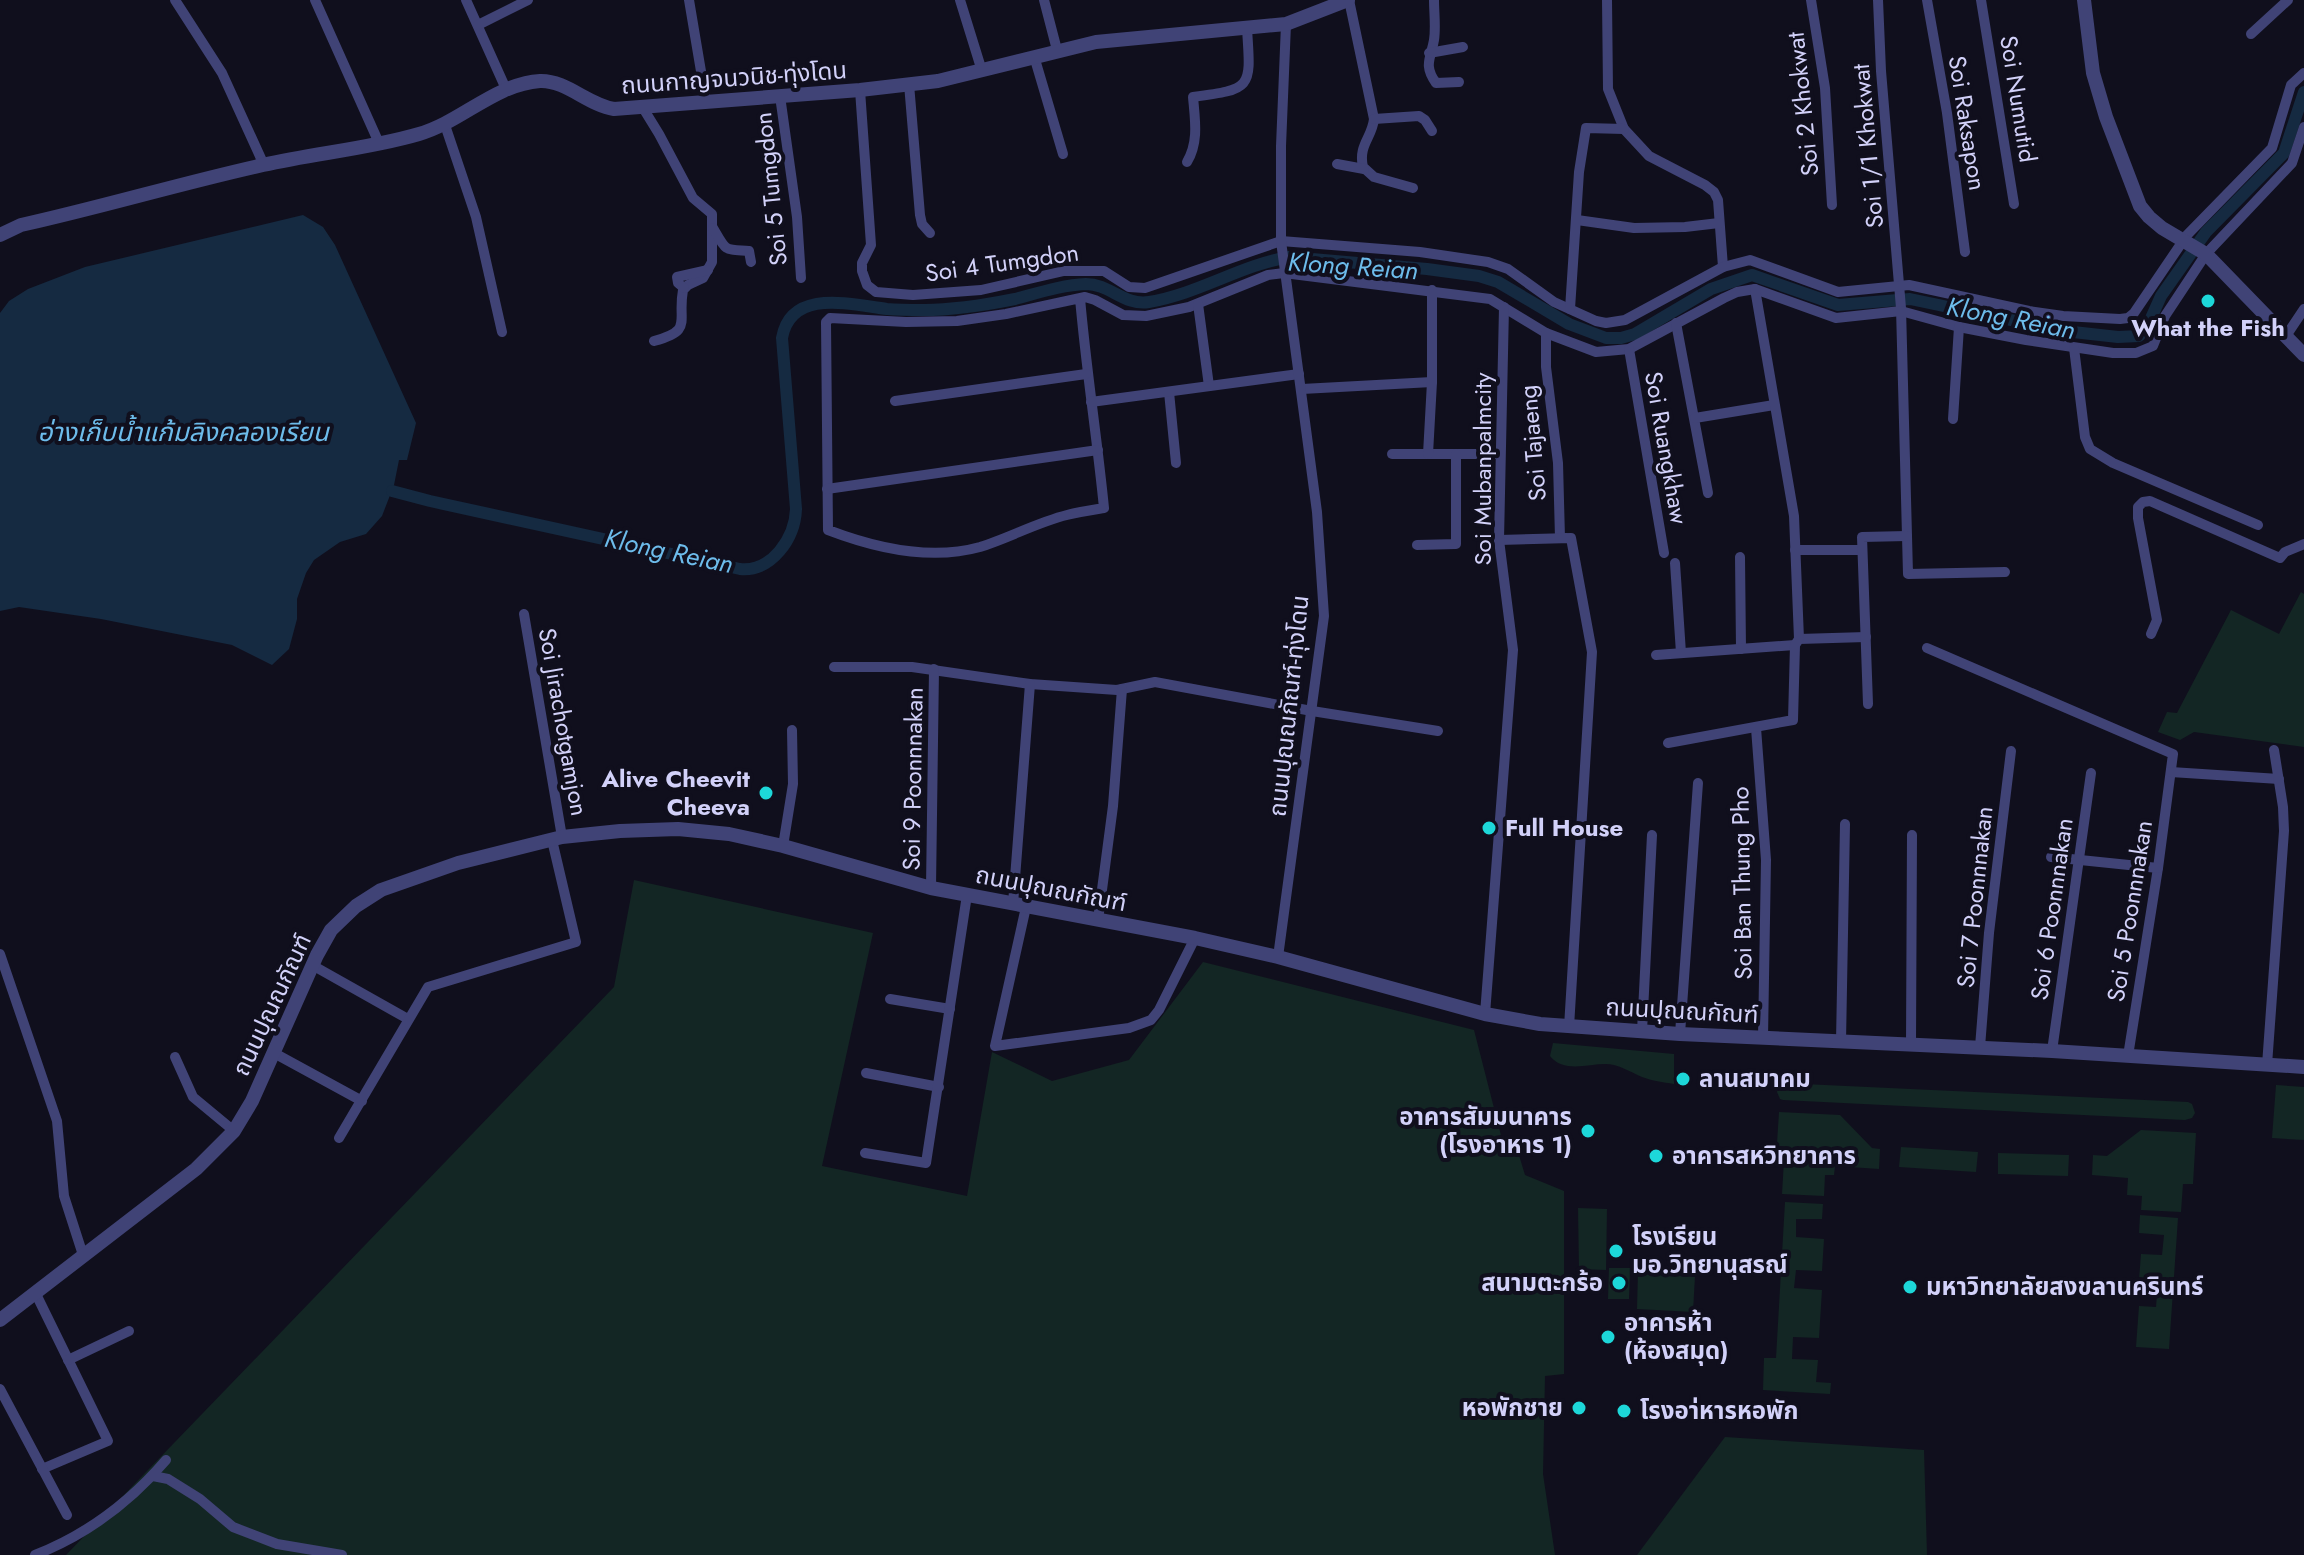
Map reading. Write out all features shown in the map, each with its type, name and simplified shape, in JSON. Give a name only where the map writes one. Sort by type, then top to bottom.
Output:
[{"type":"street","points":[[175,0],[222,73],[264,165]]},
{"type":"street","points":[[315,0],[379,143]]},
{"type":"street","points":[[466,0],[506,89]]},
{"type":"street","points":[[478,25],[528,0]]},
{"type":"street","points":[[689,0],[706,101]]},
{"type":"street","points":[[960,0],[982,71]]},
{"type":"street","points":[[1044,0],[1057,50]]},
{"type":"street","points":[[1348,0],[1374,119],[1362,148],[1364,169]]},
{"type":"street","name":"ถนนกาญจนวนิช-ทุ่งโดน","points":[[0,235],[21,225],[264,165],[412,136],[445,125],[506,89],[544,81],[557,84],[606,108],[643,108],[860,90],[938,81],[1110,39],[1286,24],[1348,0]]},
{"type":"street","points":[[1434,0],[1430,72],[1436,83],[1459,82]]},
{"type":"street","points":[[1607,0],[1608,89],[1624,129],[1653,160],[1710,188],[1718,200],[1723,267]]},
{"type":"street","name":"Soi 2 Khokwat","points":[[1811,0],[1825,88],[1832,205]]},
{"type":"street","name":"Soi 1/1 Khokwat","points":[[1878,0],[1881,71],[1900,287],[1908,574],[2005,572]]},
{"type":"street","name":"Soi Raksapon","points":[[1927,0],[1947,113],[1965,252]]},
{"type":"street","name":"Soi Numutid","points":[[1981,0],[2014,204]]},
{"type":"street","points":[[2084,0],[2093,73],[2137,201],[2149,217],[2183,242],[2206,254],[2304,355]]},
{"type":"street","points":[[2251,34],[2288,0]]},
{"type":"street","name":"ถนนปุณณกัณฑ์-ทุ่งโดน","points":[[1278,957],[1324,616],[1317,512],[1282,243],[1281,146],[1286,24]]},
{"type":"street","points":[[1187,162],[1195,138],[1193,97],[1230,92],[1241,87],[1249,66],[1247,29]]},
{"type":"street","points":[[1429,53],[1463,47]]},
{"type":"street","points":[[1034,56],[1063,154]]},
{"type":"street","points":[[1282,243],[1420,252],[1488,262],[1508,269],[1547,298],[1601,323],[1618,322],[1723,267],[1750,260],[1838,292],[1916,286],[2029,311],[2096,319],[2125,318],[2134,313],[2183,242],[2272,148],[2291,85],[2304,73]]},
{"type":"street","points":[[909,84],[920,215],[922,224],[930,233]]},
{"type":"street","name":"Soi 4 Tumgdon","points":[[860,90],[871,245],[862,271],[867,285],[876,292],[913,295],[981,290],[1064,271],[1104,271],[1129,287],[1145,288],[1282,243]]},
{"type":"street","name":"Soi 5 Tumgdon","points":[[780,96],[797,217],[801,278]]},
{"type":"street","points":[[643,108],[693,198],[712,214],[713,257],[708,270],[703,278],[684,288],[679,330],[654,341]]},
{"type":"street","points":[[1374,119],[1419,116],[1432,131]]},
{"type":"street","points":[[445,125],[476,217],[502,332]]},
{"type":"street","points":[[1080,298],[1086,374],[1104,508],[1065,515],[976,548],[941,551],[902,551],[857,541],[828,530],[827,321],[833,318],[957,321],[1080,298],[1095,300],[1131,317],[1166,313],[1198,304],[1284,271],[1490,299],[1546,333],[1590,351],[1606,353],[1629,349],[1737,292],[1755,289],[1836,318],[1901,310],[1959,327],[2125,354],[2153,346],[2165,316],[2206,254],[2292,163],[2304,127]]},
{"type":"street","points":[[1570,309],[1579,172],[1586,128],[1624,129]]},
{"type":"street","points":[[1337,164],[1364,169],[1374,177],[1413,188]]},
{"type":"street","points":[[1577,220],[1634,228],[1719,223]]},
{"type":"street","points":[[712,226],[725,248],[749,251],[751,262]]},
{"type":"street","points":[[1668,743],[1793,720],[1797,642],[1794,516],[1755,289]]},
{"type":"street","points":[[1428,454],[1432,290]]},
{"type":"street","points":[[1198,304],[1209,386]]},
{"type":"street","name":"Soi Mubanpalmcity","points":[[1485,1014],[1513,650],[1499,540],[1504,307]]},
{"type":"street","points":[[2286,336],[2304,309]]},
{"type":"street","points":[[1676,323],[1708,493]]},
{"type":"street","points":[[1953,419],[1959,327]]},
{"type":"street","name":"Soi Tajaeng","points":[[1546,333],[1546,367],[1565,538],[1592,652],[1569,1027]]},
{"type":"street","points":[[2074,348],[2085,437],[2090,449],[2113,463],[2258,525]]},
{"type":"street","name":"Soi Ruangkhaw","points":[[1629,349],[1664,553]]},
{"type":"street","points":[[895,401],[1086,374]]},
{"type":"street","points":[[1091,402],[1299,374]]},
{"type":"street","points":[[1302,389],[1432,382]]},
{"type":"street","points":[[1169,392],[1176,463]]},
{"type":"street","points":[[1695,418],[1774,405]]},
{"type":"street","points":[[827,489],[1098,450]]},
{"type":"street","points":[[1392,454],[1500,454]]},
{"type":"street","points":[[1417,545],[1456,544],[1456,454]]},
{"type":"street","points":[[2151,634],[2157,620],[2138,518],[2138,507],[2143,502],[2150,501],[2280,558],[2285,552],[2304,544]]},
{"type":"street","points":[[1868,704],[1862,537],[1907,536]]},
{"type":"street","points":[[1499,540],[1565,538]]},
{"type":"street","points":[[1795,550],[1862,550]]},
{"type":"street","points":[[1740,557],[1741,649]]},
{"type":"street","points":[[1675,563],[1681,653]]},
{"type":"street","name":"Soi Jirachotgamjon","points":[[408,1019],[428,987],[576,942],[557,839],[524,614]]},
{"type":"street","points":[[1656,655],[1866,637]]},
{"type":"street","points":[[1927,648],[2173,754],[2171,772],[2279,779]]},
{"type":"street","points":[[834,667],[912,667],[1030,684],[1117,690],[1155,682],[1438,731]]},
{"type":"street","name":"Soi 9 Poonnnakan","points":[[931,888],[934,669]]},
{"type":"street","points":[[1030,684],[1019,906],[995,1046],[1119,1030],[1151,1020],[1195,938]]},
{"type":"street","points":[[1098,920],[1113,806],[1122,689]]},
{"type":"street","name":"Soi Ban Thung Pho","points":[[1756,728],[1766,860],[1763,1038]]},
{"type":"street","points":[[783,846],[793,784],[792,730]]},
{"type":"street","points":[[2267,1065],[2284,831],[2274,750]]},
{"type":"street","name":"Soi 7 Poonnnakan","points":[[1980,1047],[1989,933],[2011,751]]},
{"type":"street","name":"Soi 5 Poonnnakan","points":[[2128,1056],[2171,772]]},
{"type":"street","name":"Soi 6 Poonnnakan","points":[[2052,1051],[2091,773]]},
{"type":"street","points":[[1680,1034],[1698,783]]},
{"type":"street","points":[[1841,1042],[1845,824]]},
{"type":"street","name":"ถนนปุณณกัณฑ์","points":[[0,1320],[196,1169],[234,1131],[252,1101],[326,938],[356,906],[374,894],[458,863],[557,839],[620,831],[678,829],[729,834],[931,888],[1195,938],[1278,957],[1485,1014],[1569,1027],[2304,1067]]},
{"type":"street","points":[[1642,1031],[1652,835]]},
{"type":"street","points":[[1911,1044],[1912,835]]},
{"type":"street","points":[[2051,857],[2158,868]]},
{"type":"street","points":[[865,1153],[926,1163],[967,895]]},
{"type":"street","points":[[0,954],[57,1121],[64,1196],[83,1255]]},
{"type":"street","points":[[312,965],[408,1019],[339,1138]]},
{"type":"street","points":[[890,999],[950,1009]]},
{"type":"street","points":[[274,1053],[362,1101]]},
{"type":"street","points":[[175,1057],[193,1097],[234,1131]]},
{"type":"street","points":[[866,1073],[939,1087]]},
{"type":"street","points":[[35,1292],[108,1441],[42,1469]]},
{"type":"street","points":[[68,1360],[129,1331]]},
{"type":"street","points":[[0,1389],[67,1515]]},
{"type":"street","points":[[35,1555],[96,1524],[153,1476],[166,1460]]},
{"type":"street","points":[[153,1476],[168,1479],[200,1499],[233,1527],[277,1544],[342,1555]]},
{"type":"green space","points":[[2301,592],[2304,594],[2304,747],[2194,732],[2180,740],[2158,732],[2167,712],[2177,713],[2231,610],[2279,634]]},
{"type":"green space","points":[[634,880],[873,933],[822,1166],[967,1196],[992,1052],[1052,1081],[1129,1060],[1203,962],[1474,1030],[1505,1151],[1518,1152],[1525,1175],[1564,1191],[1564,1374],[1545,1376],[1543,1474],[1555,1555],[66,1555],[614,987]]},
{"type":"green space","points":[[1553,1043],[1674,1054],[1674,1084],[1646,1078],[1610,1064],[1562,1064],[1550,1056]]},
{"type":"green space","points":[[1782,1083],[2188,1102],[2195,1113],[2185,1120],[1783,1100],[1777,1092]]},
{"type":"green space","points":[[2276,1085],[2304,1087],[2304,1140],[2272,1138]]},
{"type":"green space","points":[[1779,1112],[1840,1115],[1872,1148],[1880,1149],[1879,1169],[1835,1166],[1834,1175],[1825,1175],[1824,1196],[1782,1194],[1784,1160],[1776,1159]]},
{"type":"green space","points":[[2141,1130],[2196,1133],[2193,1184],[2183,1184],[2181,1212],[2141,1210],[2142,1196],[2127,1195],[2128,1178],[2092,1175],[2093,1155],[2107,1156]]},
{"type":"green space","points":[[1901,1147],[1978,1152],[1976,1172],[1899,1167]]},
{"type":"green space","points":[[1998,1153],[2069,1155],[2068,1176],[1998,1174]]},
{"type":"green space","points":[[1785,1202],[1823,1204],[1822,1219],[1796,1219],[1796,1237],[1824,1239],[1822,1271],[1796,1270],[1794,1288],[1822,1290],[1819,1338],[1793,1337],[1792,1359],[1818,1360],[1816,1382],[1831,1383],[1830,1394],[1763,1390],[1764,1358],[1776,1358]]},
{"type":"green space","points":[[1578,1208],[1607,1209],[1606,1270],[1579,1269]]},
{"type":"green space","points":[[2140,1215],[2178,1218],[2169,1349],[2136,1347],[2139,1306],[2156,1307],[2158,1282],[2139,1280],[2141,1254],[2162,1255],[2164,1235],[2139,1233]]},
{"type":"green space","name":"สนามตะกร้อ","points":[[1609,1268],[1630,1268],[1629,1299],[1608,1299]]},
{"type":"green space","points":[[1638,1272],[1695,1276],[1693,1312],[1637,1309]]},
{"type":"green space","points":[[1725,1437],[1924,1450],[1927,1555],[1637,1555]]},
{"type":"water","name":"อ่างเก็บน้ำแก้มลิงคลองเรียน","points":[[303,215],[323,227],[335,245],[416,423],[407,460],[399,460],[394,485],[382,516],[366,534],[340,542],[314,560],[306,573],[297,599],[297,619],[289,649],[272,665],[232,645],[101,619],[19,607],[0,611],[0,313],[9,301],[28,289],[85,267]]},
{"type":"waterway","name":"Klong Reian","points":[[392,491],[740,569],[752,568],[772,559],[780,551],[795,520],[782,338],[788,322],[797,311],[825,303],[896,310],[958,308],[1086,284],[1102,287],[1132,301],[1149,302],[1185,293],[1254,266],[1289,257],[1479,276],[1498,282],[1569,324],[1606,338],[1635,334],[1711,289],[1752,275],[1838,305],[1910,299],[2064,331],[2139,336],[2148,325],[2161,296],[2206,232],[2284,153],[2304,92]]},
{"type":"place","name":"What the Fish","points":[[2208,301]]},
{"type":"place","name":"Alive Cheevit Cheeva","points":[[766,793]]},
{"type":"place","name":"Full House","points":[[1489,828]]},
{"type":"place","name":"ลานสมาคม","points":[[1683,1079]]},
{"type":"place","name":"อาคารสัมมนาคาร (โรงอาหาร 1)","points":[[1588,1131]]},
{"type":"place","name":"อาคารสหวิทยาคาร","points":[[1656,1156]]},
{"type":"place","name":"โรงเรียน มอ.วิทยานุสรณ์","points":[[1616,1251]]},
{"type":"place","name":"สนามตะกร้อ","points":[[1619,1283]]},
{"type":"place","name":"มหาวิทยาลัยสงขลานครินทร์","points":[[1910,1287]]},
{"type":"place","name":"อาคารห้า (ห้องสมุด)","points":[[1608,1337]]},
{"type":"place","name":"หอพักชาย","points":[[1579,1408]]},
{"type":"place","name":"โรงอา่หารหอพัก","points":[[1624,1411]]}]
